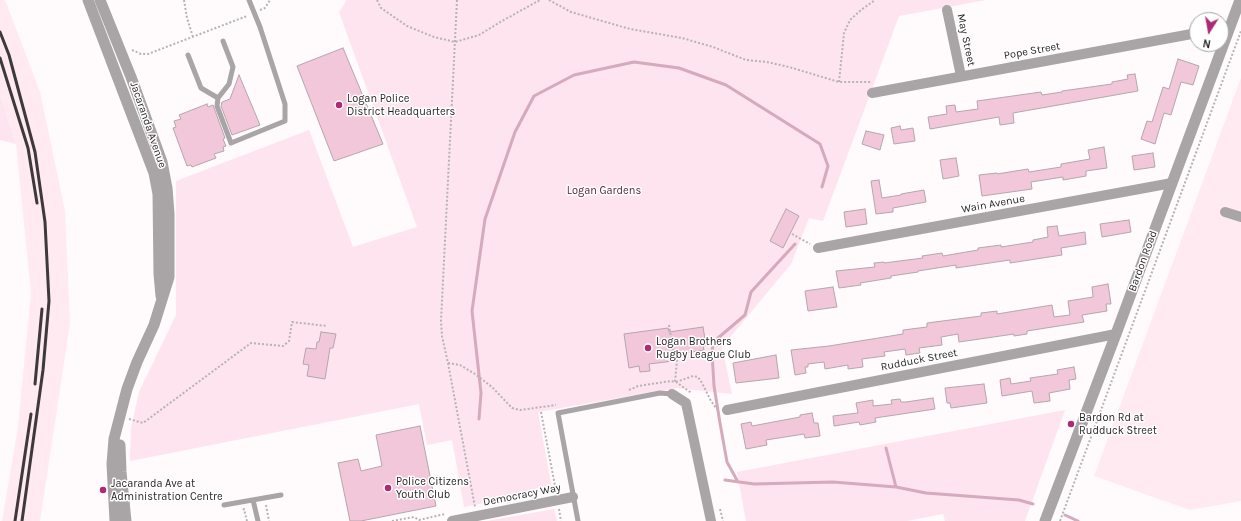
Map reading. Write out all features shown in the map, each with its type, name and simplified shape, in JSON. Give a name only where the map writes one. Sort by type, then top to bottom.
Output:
[{"type":"street","name":"Jacaranda Avenue","points":[[88,0],[154,173],[158,194],[159,274],[162,302]]},
{"type":"street","name":"Jacaranda Avenue","points":[[100,0],[132,77],[162,162],[167,188],[169,245],[169,277],[162,302],[154,325],[131,377],[114,440],[112,464],[115,521]]},
{"type":"street","name":"Bardon Road","points":[[1229,21],[1240,0]]},
{"type":"street","name":"May Street","points":[[947,10],[961,76]]},
{"type":"street","name":"Pope Street","points":[[876,92],[1189,34]]},
{"type":"street","name":"Bardon Road","points":[[1045,521],[1172,183],[1217,52]]},
{"type":"street","name":"Wain Avenue","points":[[818,248],[1172,183]]},
{"type":"street","points":[[1225,212],[1241,217]]},
{"type":"street","name":"Rudduck Street","points":[[722,410],[1116,334]]},
{"type":"street","points":[[672,394],[686,403],[711,521]]},
{"type":"street","name":"Jacaranda Avenue","points":[[120,417],[122,480],[126,521]]},
{"type":"street","points":[[122,480],[130,503],[132,521]]},
{"type":"street","name":"Democracy Way","points":[[449,517],[471,519],[574,497]]},
{"type":"lane","points":[[224,41],[233,67],[229,84],[218,98],[216,106],[231,142],[285,121],[285,104],[260,27],[249,0]]},
{"type":"lane","points":[[188,55],[201,88],[218,98]]},
{"type":"lane","points":[[578,521],[558,413],[660,393],[672,394]]},
{"type":"lane","points":[[224,505],[281,495]]},
{"type":"lane","points":[[253,500],[258,521]]},
{"type":"path","points":[[184,0],[187,18],[193,37]]},
{"type":"path","points":[[129,47],[133,51],[148,54],[255,13],[265,8],[270,0]]},
{"type":"path","points":[[377,0],[381,8],[407,26],[434,37],[455,42],[479,35],[540,0]]},
{"type":"path","points":[[457,0],[441,320],[442,336],[448,363],[471,519]]},
{"type":"path","points":[[549,0],[571,12],[630,29],[682,38],[713,47],[746,60],[782,66],[839,82],[878,82],[876,92]]},
{"type":"path","points":[[839,82],[844,34],[850,20],[875,0]]},
{"type":"path","points":[[1060,521],[1241,31]]},
{"type":"path","points":[[792,234],[801,239]]},
{"type":"path","points":[[120,417],[143,422],[251,343],[283,346],[289,341],[292,322],[327,326]]},
{"type":"path","points":[[669,325],[676,360],[676,382]]},
{"type":"path","points":[[448,363],[460,365],[475,374],[492,387],[512,408],[520,410],[561,404]]},
{"type":"path","points":[[676,382],[693,376],[698,377],[711,401],[722,410]]},
{"type":"path","points":[[625,391],[638,386],[671,381],[676,382],[690,392],[692,397]]},
{"type":"path","points":[[541,412],[561,521]]},
{"type":"path","points":[[269,521],[266,504],[271,503]]},
{"type":"path","points":[[718,505],[723,521]]},
{"type":"path","points":[[238,511],[244,510],[247,521]]},
{"type":"path","points":[[392,521],[414,517],[419,520],[449,517]]},
{"type":"shaded area","points":[[0,0],[5,0],[40,92],[65,211],[70,323],[40,521],[2,521],[18,427],[31,293],[16,144],[0,95]]},
{"type":"shaded area","points":[[1241,78],[1241,501],[1190,510],[1094,476]]},
{"type":"green space","name":"Logan Gardens","points":[[346,0],[986,0],[899,16],[823,221],[809,218],[791,264],[722,347],[732,394],[677,388],[538,412],[552,489],[464,507],[452,440],[427,445],[419,404],[130,461],[131,428],[139,392],[176,315],[176,181],[309,130],[353,247],[417,227],[339,12]]},
{"type":"green space","points":[[0,95],[16,144],[0,140]]},
{"type":"green space","points":[[1065,410],[1025,521],[945,521],[943,514],[907,521],[746,521],[737,472]]},
{"type":"green space","points":[[554,509],[557,521],[487,521]]},
{"type":"building","name":"Logan Police District Headquarters","points":[[343,48],[383,144],[334,161],[297,66]]},
{"type":"building","points":[[1178,59],[1199,66],[1193,85],[1181,82],[1171,115],[1164,113],[1155,144],[1141,139],[1147,121],[1152,122],[1163,87],[1169,89]]},
{"type":"building","points":[[1135,74],[1138,91],[1013,113],[1014,123],[1000,125],[999,117],[930,129],[928,117],[947,114],[946,106],[955,105],[956,112],[978,109],[977,101],[1041,92],[1042,95],[1112,84],[1112,82],[1128,79],[1127,75]]},
{"type":"building","points":[[239,75],[260,125],[232,135],[221,106],[222,102],[230,99]]},
{"type":"building","points":[[207,104],[208,107],[213,105],[225,138],[223,139],[226,146],[223,147],[224,151],[214,154],[216,158],[192,167],[191,165],[187,166],[173,128],[176,127],[174,121],[181,119],[179,115]]},
{"type":"building","points":[[900,126],[901,130],[913,128],[915,141],[894,144],[891,128]]},
{"type":"building","points":[[866,131],[884,135],[880,150],[862,144]]},
{"type":"building","points":[[1104,147],[1107,168],[1086,171],[1086,176],[1063,180],[1063,177],[1031,182],[1032,189],[982,196],[979,175],[1028,169],[1029,172],[1061,167],[1061,164],[1090,159],[1088,150]]},
{"type":"building","points":[[1153,153],[1155,167],[1134,170],[1132,156]]},
{"type":"building","points":[[956,158],[959,176],[943,179],[940,160]]},
{"type":"building","points":[[879,180],[882,198],[924,190],[926,202],[893,208],[893,212],[876,214],[871,181]]},
{"type":"building","points":[[786,209],[799,216],[783,248],[770,241]]},
{"type":"building","points":[[865,209],[867,224],[846,227],[844,212]]},
{"type":"building","points":[[1129,220],[1131,232],[1102,237],[1100,224]]},
{"type":"building","points":[[1057,226],[1059,236],[1085,232],[1086,244],[1061,248],[1062,255],[1010,263],[1010,260],[956,268],[956,265],[891,276],[891,278],[860,283],[861,285],[839,288],[836,271],[875,267],[874,263],[923,258],[922,256],[942,253],[943,256],[978,250],[978,248],[1001,245],[1001,247],[1033,242],[1033,240],[1048,237],[1047,227]]},
{"type":"building","points":[[1108,284],[1111,304],[1106,304],[1107,311],[1082,315],[1084,322],[1027,331],[1027,334],[1014,336],[1014,334],[959,342],[958,334],[941,337],[942,345],[919,348],[920,353],[906,355],[905,349],[884,352],[885,356],[862,359],[863,367],[848,369],[848,365],[825,369],[824,362],[808,364],[808,367],[805,367],[806,373],[795,375],[791,350],[829,346],[903,334],[903,330],[927,327],[927,323],[981,316],[981,313],[997,311],[997,314],[1052,305],[1054,317],[1070,315],[1068,301],[1093,297],[1092,287]]},
{"type":"building","points":[[833,287],[837,307],[808,311],[805,291]]},
{"type":"building","name":"Logan Brothers Rugby League Club","points":[[703,327],[706,345],[703,345],[704,350],[672,355],[673,361],[649,364],[650,371],[640,372],[639,366],[629,368],[624,334],[668,328],[669,332]]},
{"type":"building","points":[[321,332],[336,334],[333,348],[330,348],[325,379],[307,376],[309,365],[303,364],[306,348],[316,349]]},
{"type":"building","points":[[776,355],[779,378],[736,383],[733,363]]},
{"type":"building","points":[[1074,367],[1076,379],[1069,380],[1070,389],[1049,393],[1050,401],[1034,403],[1032,391],[1002,396],[1000,380],[1010,378],[1011,384],[1031,381],[1030,378],[1058,374],[1057,370]]},
{"type":"building","points":[[984,384],[987,403],[951,408],[950,403],[947,403],[945,388]]},
{"type":"building","points":[[933,398],[935,409],[875,418],[876,422],[860,425],[859,422],[834,426],[833,416],[858,413],[856,403],[873,400],[873,406],[892,404],[891,400],[900,399],[901,402],[906,402]]},
{"type":"building","points":[[812,413],[814,423],[818,423],[820,436],[805,438],[804,434],[766,440],[767,445],[746,449],[741,424],[751,422],[752,426],[800,417],[800,415]]},
{"type":"building","name":"Police Citizens Youth Club","points":[[420,426],[436,506],[361,521],[350,521],[338,463],[358,459],[361,471],[382,466],[376,435]]},
{"type":"waterway","points":[[479,419],[481,393],[472,311],[485,219],[515,132],[534,96],[574,75],[634,62],[679,68],[726,85],[820,144],[828,166],[822,187]]},
{"type":"waterway","points":[[738,482],[727,462],[714,386],[713,345],[718,338],[745,315],[751,292],[795,244]]},
{"type":"waterway","points":[[886,448],[896,487]]},
{"type":"waterway","points":[[725,480],[754,484],[833,482],[896,487],[926,493],[1019,500],[1033,504]]},
{"type":"waterway","points":[[1065,515],[1078,521]]},
{"type":"railway","points":[[0,32],[9,55],[35,152],[45,222],[49,301],[43,370],[22,521]]},
{"type":"railway","points":[[0,58],[28,148],[37,203]]},
{"type":"railway","points":[[35,384],[42,309]]},
{"type":"railway","points":[[15,521],[31,414]]},
{"type":"place","name":"Logan Police District Headquarters","points":[[339,105]]},
{"type":"place","name":"Logan Brothers Rugby League Club","points":[[648,348]]},
{"type":"place","name":"Bardon Rd at Rudduck Street","points":[[1071,424]]},
{"type":"place","name":"Police Citizens Youth Club","points":[[388,488]]},
{"type":"place","name":"Jacaranda Ave at Administration Centre","points":[[103,490]]}]
